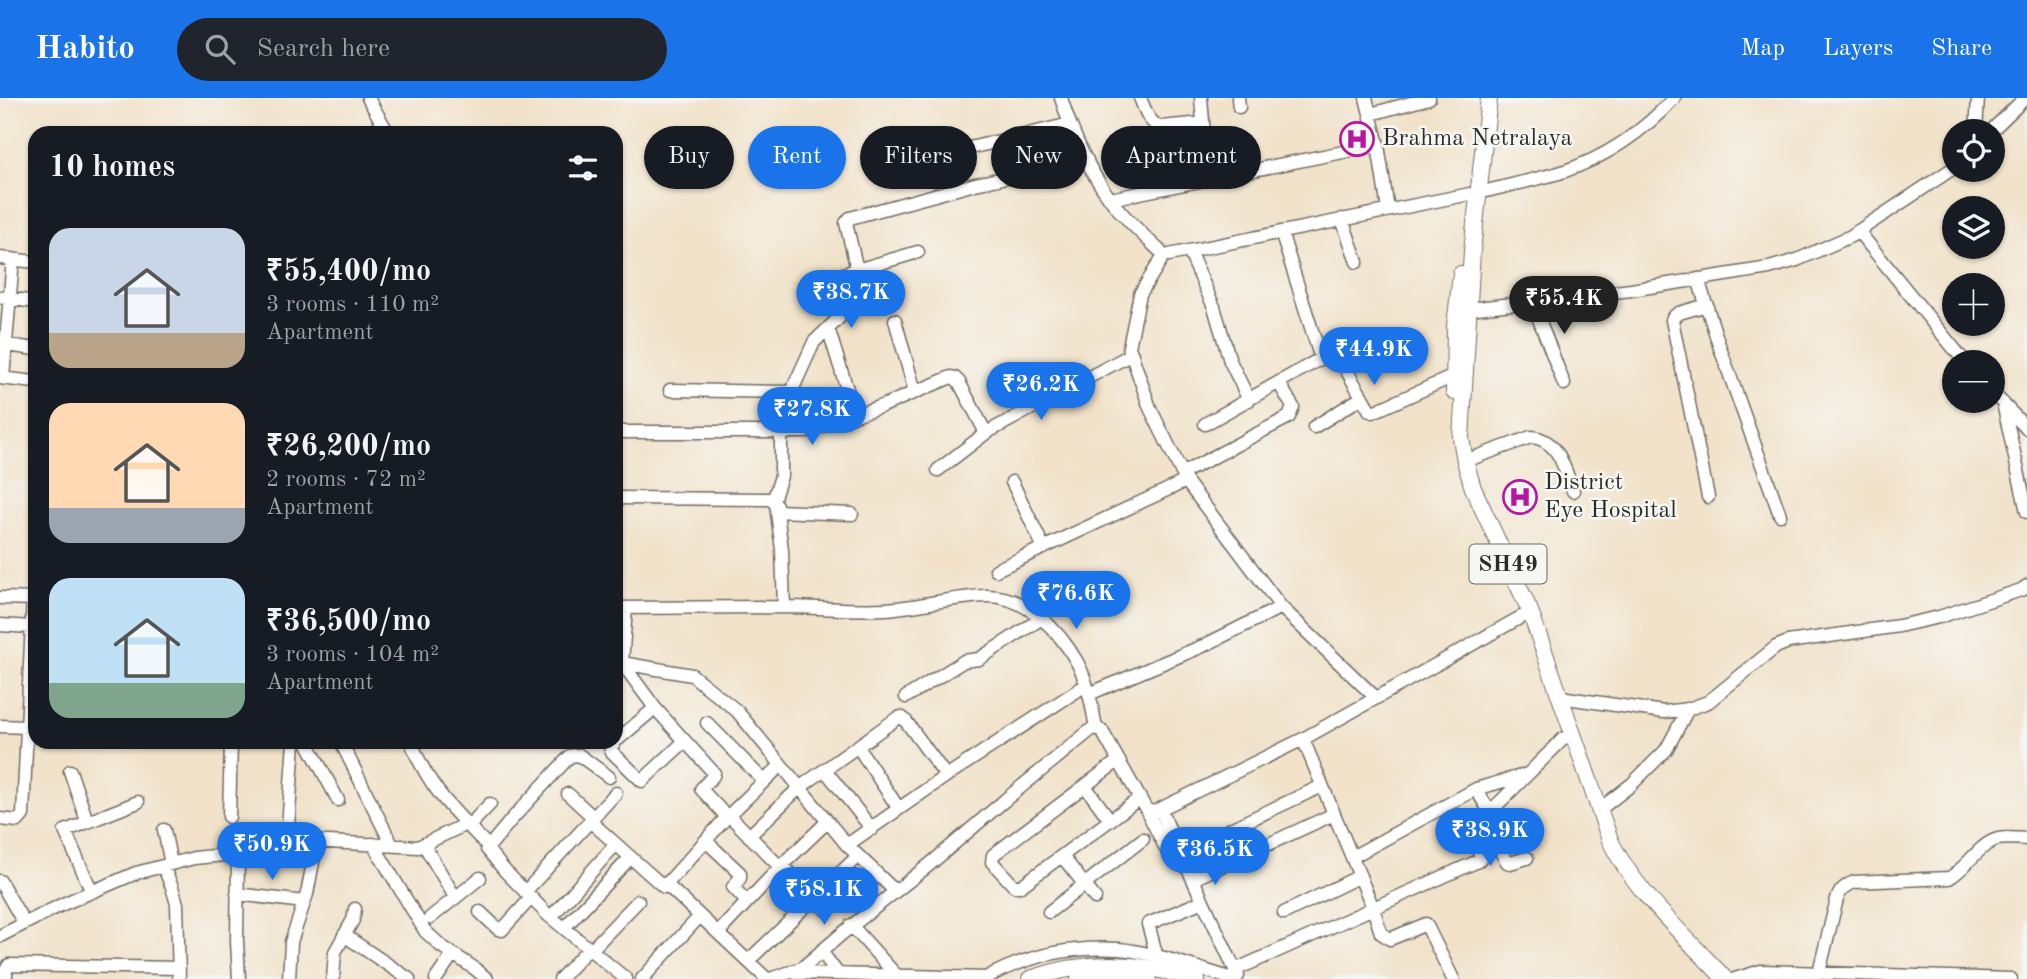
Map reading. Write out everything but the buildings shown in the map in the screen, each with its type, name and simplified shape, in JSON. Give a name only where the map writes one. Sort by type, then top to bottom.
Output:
[{"type":"main road","name":"SH49","points":[[1481,98],[1461,438],[1465,461],[1473,488],[1560,697],[1618,857],[1630,876],[1725,979]]},
{"type":"main road","name":"SH49","points":[[1489,98],[1455,326],[1453,444],[1464,491],[1526,615],[1564,738],[1606,854],[1629,889],[1710,979]]},
{"type":"main road","points":[[1079,975],[1128,964],[1196,979]]},
{"type":"main road","points":[[1030,979],[1079,975],[1148,979]]},
{"type":"street","points":[[368,98],[384,126]]},
{"type":"street","points":[[977,146],[1070,124],[1061,98]]},
{"type":"street","points":[[1140,98],[1151,121],[1161,127],[1203,123]]},
{"type":"street","points":[[1201,98],[1203,126]]},
{"type":"street","points":[[1366,98],[1378,145],[1388,209]]},
{"type":"street","points":[[1371,114],[1429,98]]},
{"type":"street","points":[[1163,255],[1474,193],[1563,171],[1599,157],[1643,128],[1674,98]]},
{"type":"street","points":[[1977,119],[1978,98]]},
{"type":"street","points":[[2003,119],[2025,98]]},
{"type":"street","points":[[1261,169],[1378,145]]},
{"type":"street","points":[[1087,160],[1110,199],[1163,255]]},
{"type":"street","points":[[1469,309],[1631,290],[1769,268],[1797,260],[1858,231],[1942,176]]},
{"type":"street","points":[[857,270],[846,223],[850,218],[991,181]]},
{"type":"street","points":[[1110,199],[1162,189]]},
{"type":"street","points":[[1342,219],[1357,262]]},
{"type":"street","points":[[1858,231],[1955,350]]},
{"type":"street","points":[[1205,424],[1318,361],[1320,356],[1281,232]]},
{"type":"street","points":[[1189,251],[1214,307],[1230,360],[1249,400]]},
{"type":"street","points":[[783,607],[782,550],[775,506],[781,476],[787,404],[814,342],[837,322],[839,315],[830,280],[918,252]]},
{"type":"street","points":[[1163,255],[1140,294],[1129,347],[1150,408],[1185,477],[1281,607],[1376,698]]},
{"type":"street","points":[[28,261],[6,259],[1,378],[28,381]]},
{"type":"street","points":[[1698,278],[1780,515]]},
{"type":"street","points":[[5,298],[28,301]]},
{"type":"street","points":[[1532,302],[1564,384]]},
{"type":"street","points":[[1707,305],[1679,313],[1672,320],[1709,498]]},
{"type":"street","points":[[895,320],[915,392]]},
{"type":"street","points":[[828,328],[855,415]]},
{"type":"street","points":[[3,345],[28,348]]},
{"type":"street","points":[[939,470],[986,433],[1132,354]]},
{"type":"street","points":[[1320,356],[1332,355],[1340,359],[1367,409],[1373,412],[1454,376]]},
{"type":"street","points":[[623,432],[805,432],[951,377],[959,382],[986,433]]},
{"type":"street","points":[[996,570],[1185,477],[1289,417],[1293,407],[1279,383]]},
{"type":"street","points":[[670,390],[791,392]]},
{"type":"street","points":[[1314,427],[1361,398]]},
{"type":"street","points":[[2005,405],[2027,429]]},
{"type":"street","points":[[2005,412],[2027,512]]},
{"type":"street","points":[[1465,461],[1531,437],[1541,438],[1550,442],[1555,449],[1573,491]]},
{"type":"street","points":[[1012,482],[1044,548]]},
{"type":"street","points":[[623,498],[768,499],[775,506],[852,514]]},
{"type":"street","points":[[1560,697],[1664,712],[1688,709],[1708,702],[1776,647],[1788,642],[1912,624],[1940,617],[2027,586]]},
{"type":"street","points":[[623,608],[884,609],[988,596],[1015,602],[1042,618],[1077,661],[1088,689],[1097,728],[1102,731],[1143,803],[1193,879],[1236,976]]},
{"type":"street","points":[[0,598],[28,599]]},
{"type":"street","points":[[847,845],[946,776],[1088,689],[1203,646],[1281,607]]},
{"type":"street","points":[[1143,803],[1150,812],[1160,808],[1303,739],[1526,615]]},
{"type":"street","points":[[906,697],[964,661],[979,659],[1042,618]]},
{"type":"street","points":[[0,625],[28,627]]},
{"type":"street","points":[[623,663],[692,675],[737,711],[847,845],[895,891]]},
{"type":"street","points":[[623,667],[655,708],[714,773],[701,789],[826,911]]},
{"type":"street","points":[[623,734],[655,708]]},
{"type":"street","points":[[1599,810],[1632,784],[1666,750],[1688,709]]},
{"type":"street","points":[[749,836],[799,788],[901,717],[946,776]]},
{"type":"street","points":[[707,723],[764,781]]},
{"type":"street","points":[[0,726],[28,733]]},
{"type":"street","points":[[667,885],[768,979],[802,968],[1063,752],[1097,728]]},
{"type":"street","points":[[791,972],[840,976],[985,978],[1022,961],[1066,952],[1119,949],[1236,976],[1373,908],[1478,861],[1481,856],[1472,836],[1473,831],[1564,738]]},
{"type":"street","points":[[1303,739],[1381,933],[1390,940],[1426,924],[1453,979]]},
{"type":"street","points":[[610,749],[642,780],[685,741]]},
{"type":"street","points":[[0,830],[18,821],[23,815],[28,747]]},
{"type":"street","points":[[858,747],[899,809]]},
{"type":"street","points":[[229,817],[231,749]]},
{"type":"street","points":[[289,828],[293,749]]},
{"type":"street","points":[[311,749],[338,800]]},
{"type":"street","points":[[344,749],[392,845]]},
{"type":"street","points":[[414,749],[427,776],[444,801],[488,846]]},
{"type":"street","points":[[609,777],[579,755],[570,756],[488,846],[488,852],[551,917],[626,979]]},
{"type":"street","points":[[1118,761],[993,855],[992,862],[1014,886],[1021,886],[1110,820],[1143,803]]},
{"type":"street","points":[[568,794],[615,845],[662,886],[667,885],[728,816],[780,765]]},
{"type":"street","points":[[825,770],[872,829]]},
{"type":"street","points":[[70,771],[87,821]]},
{"type":"street","points":[[1352,857],[1476,789],[1528,774]]},
{"type":"street","points":[[1085,786],[1110,820]]},
{"type":"street","points":[[1175,854],[1322,786]]},
{"type":"street","points":[[1476,789],[1507,862],[1527,858]]},
{"type":"street","points":[[480,912],[502,930],[528,895],[616,793]]},
{"type":"street","points":[[92,892],[65,833],[67,829],[138,802]]},
{"type":"street","points":[[0,936],[143,870],[194,858],[237,853],[257,838],[411,847],[424,845],[468,825],[490,804]]},
{"type":"street","points":[[1160,808],[1175,854]]},
{"type":"street","points":[[1193,879],[1334,814]]},
{"type":"street","points":[[0,819],[18,821]]},
{"type":"street","points":[[718,933],[827,822]]},
{"type":"street","points":[[6,979],[9,965],[96,973],[179,974],[177,904],[167,865],[164,830]]},
{"type":"street","points":[[1049,912],[1143,839]]},
{"type":"street","points":[[1819,972],[1839,891],[1845,885],[1854,882],[1949,878],[1995,839],[2027,839]]},
{"type":"street","points":[[289,979],[291,942],[304,902],[317,841]]},
{"type":"street","points":[[706,841],[740,873],[740,878],[733,887],[747,902]]},
{"type":"street","points":[[373,844],[425,931],[487,979]]},
{"type":"street","points":[[424,845],[455,897]]},
{"type":"street","points":[[551,917],[615,845]]},
{"type":"street","points":[[237,853],[236,941],[239,979]]},
{"type":"street","points":[[748,961],[858,856]]},
{"type":"street","points":[[1062,856],[1095,898]]},
{"type":"street","points":[[564,928],[630,858]]},
{"type":"street","points":[[1284,913],[1360,876]]},
{"type":"street","points":[[430,918],[480,878]]},
{"type":"street","points":[[0,881],[24,923]]},
{"type":"street","points":[[237,894],[304,902]]},
{"type":"street","points":[[560,979],[638,901]]},
{"type":"street","points":[[1157,957],[1148,924],[1203,901]]},
{"type":"street","points":[[333,979],[335,952],[353,919],[355,909]]},
{"type":"street","points":[[642,979],[700,916]]},
{"type":"street","points":[[851,925],[896,975]]},
{"type":"street","points":[[344,934],[409,979]]},
{"type":"street","points":[[821,951],[840,976]]},
{"type":"street","points":[[436,979],[453,954]]},
{"type":"street","points":[[1735,979],[1761,971],[2011,979]]},
{"type":"place","name":"Brahma Netralaya","points":[[1357,139]]},
{"type":"place","name":"District Eye Hospital","points":[[1520,497]]}]
